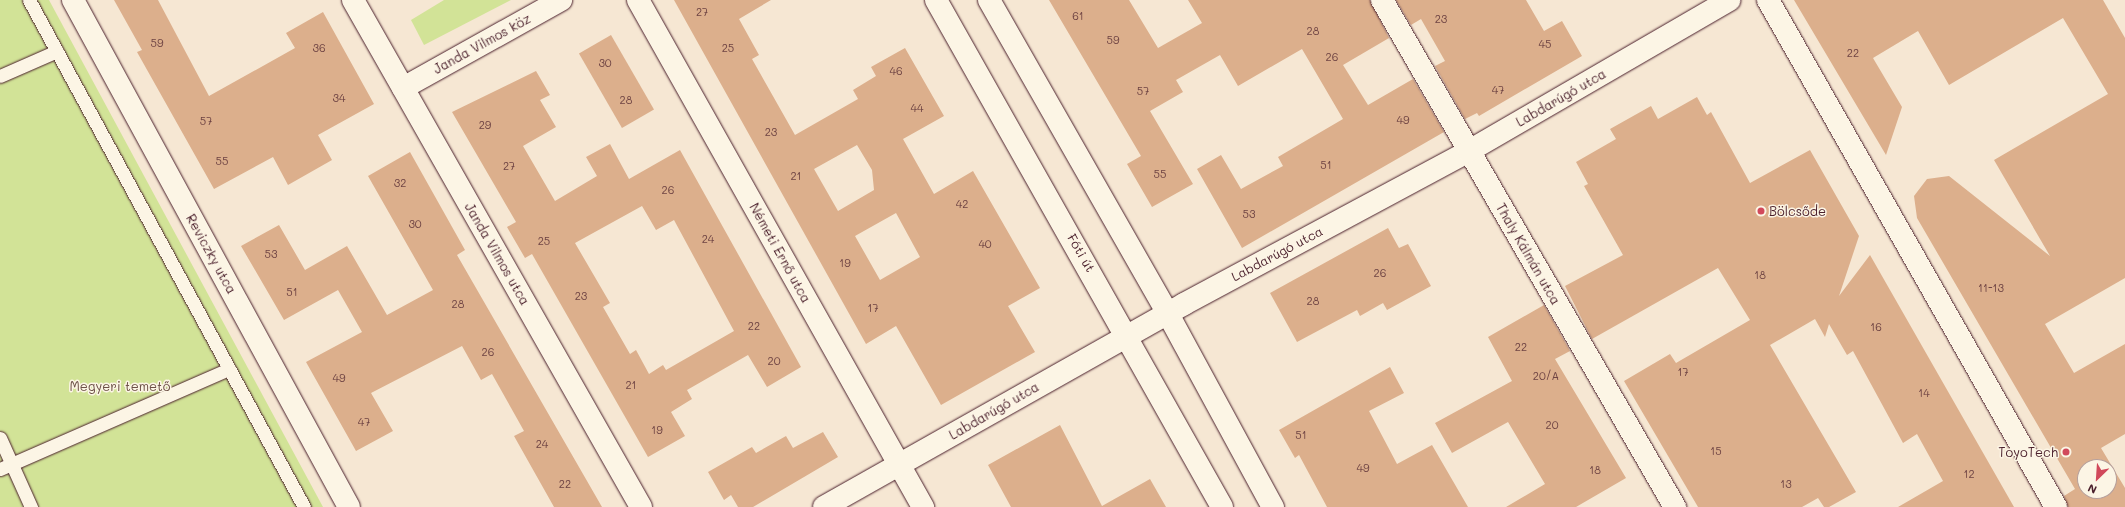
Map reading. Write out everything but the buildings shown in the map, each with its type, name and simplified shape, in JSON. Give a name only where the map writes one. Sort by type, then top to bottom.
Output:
[{"type":"street","name":"Reviczky utca","points":[[73,0],[349,507]]},
{"type":"street","name":"Janda Vilmos utca","points":[[353,0],[641,507]]},
{"type":"street","name":"Janda Vilmos köz","points":[[403,88],[561,0]]},
{"type":"street","name":"Németi Ernő utca","points":[[638,0],[923,507]]},
{"type":"street","name":"Fóti út","points":[[936,0],[1129,336],[1222,507]]},
{"type":"street","points":[[990,0],[1168,314],[1273,507]]},
{"type":"street","name":"Thaly Kálmán utca","points":[[1382,0],[1675,507]]},
{"type":"street","name":"Labdarúgó utca","points":[[824,507],[1168,314],[1469,151],[1729,0]]},
{"type":"street","points":[[1768,0],[2056,507]]},
{"type":"lane","points":[[29,0],[304,507]]},
{"type":"lane","points":[[0,76],[57,51]]},
{"type":"lane","points":[[6,466],[229,369]]},
{"type":"lane","points":[[0,438],[6,466],[31,507]]},
{"type":"green space","name":"Megyeri temető","points":[[0,0],[49,0],[323,507],[0,507]]},
{"type":"green space","points":[[444,0],[511,0],[424,45],[411,20]]},
{"type":"place","name":"Bölcsőde","points":[[1761,211]]},
{"type":"place","name":"ToyoTech","points":[[2066,452]]}]
